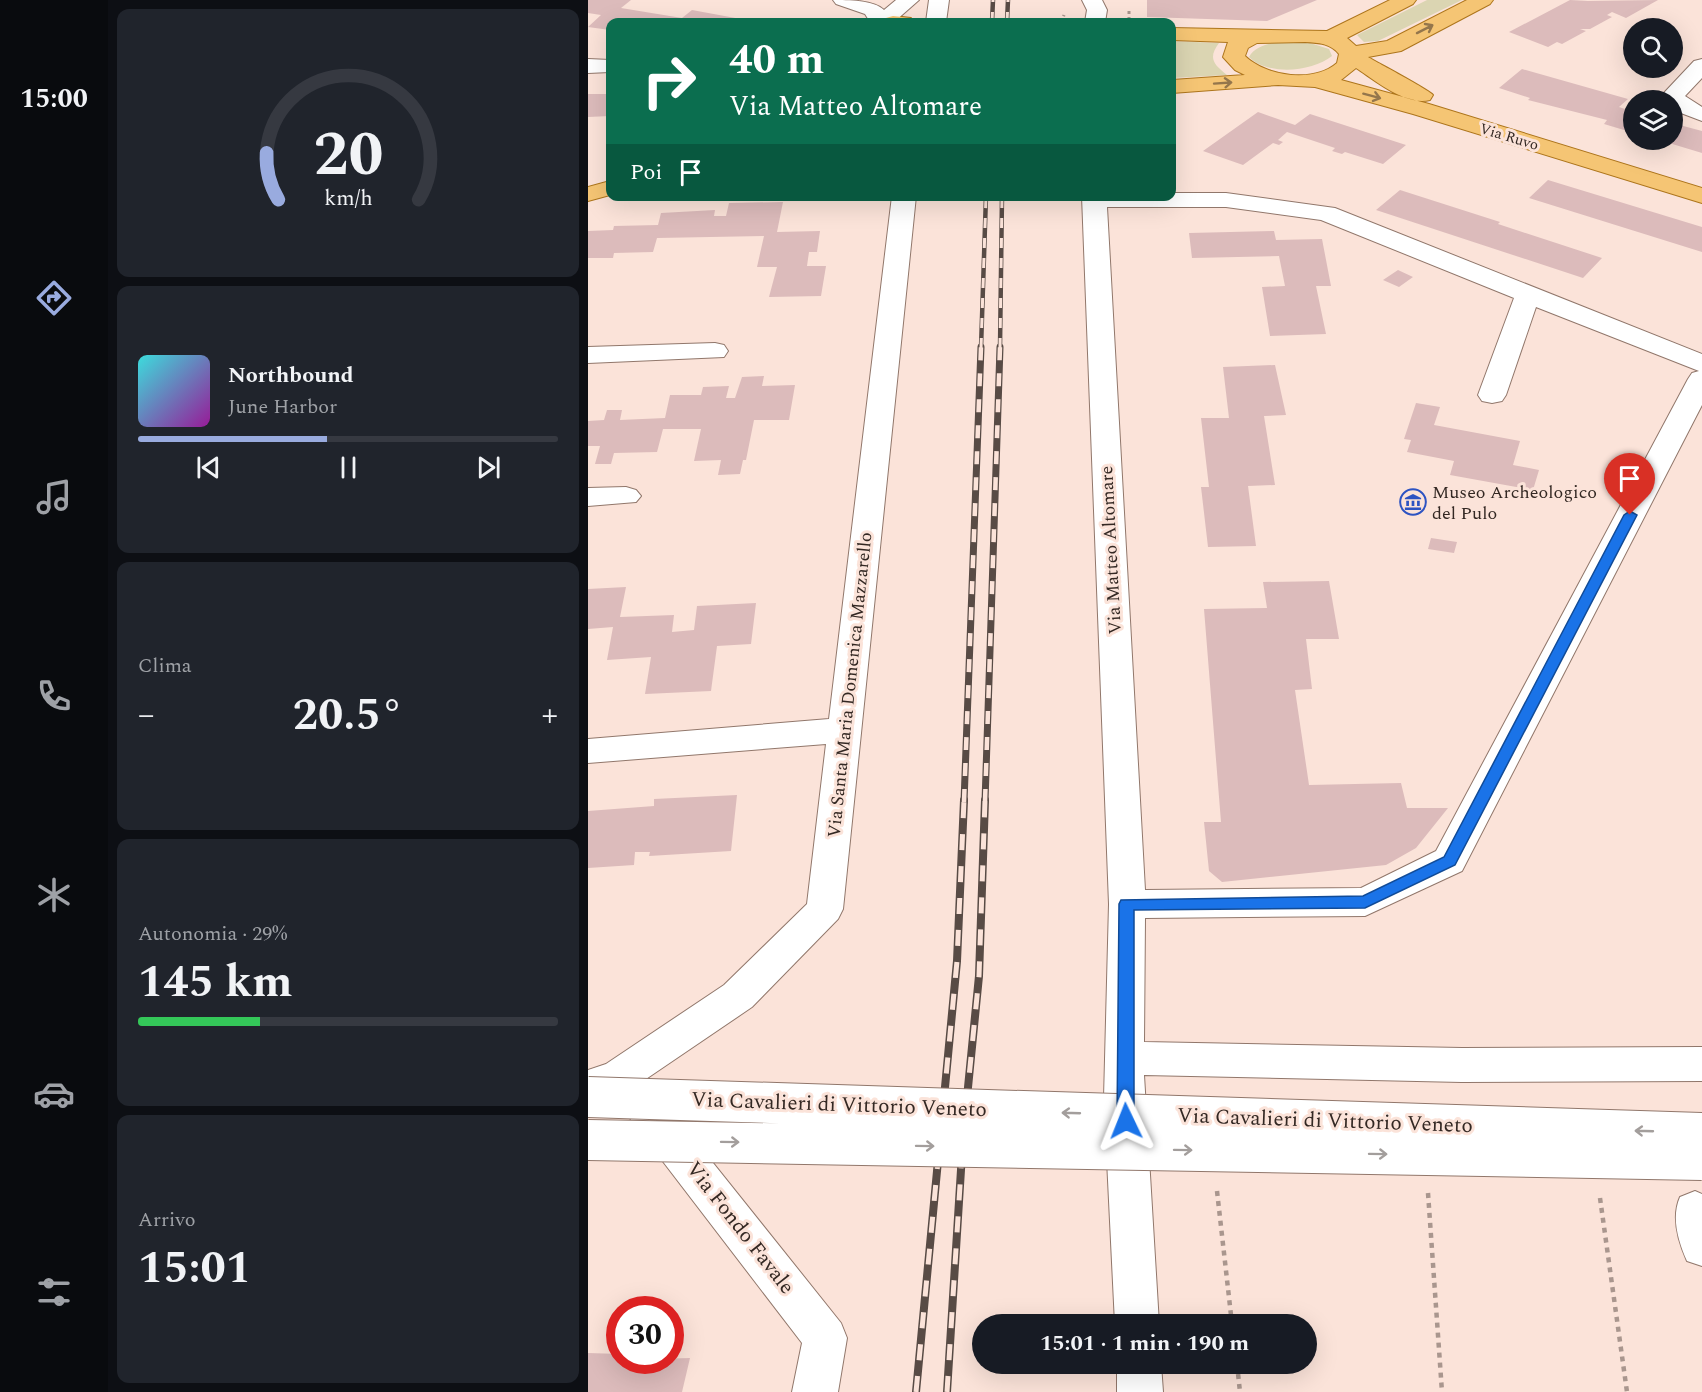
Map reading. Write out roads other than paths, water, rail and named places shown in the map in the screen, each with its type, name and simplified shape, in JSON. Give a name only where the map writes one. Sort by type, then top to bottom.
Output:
[{"type":"main road","points":[[1176,34],[1329,38],[1406,0]]},
{"type":"main road","points":[[1350,55],[1393,46],[1484,0]]},
{"type":"main road","name":"Via Ruvo","points":[[1253,37],[1238,44],[1234,57],[1247,70],[1275,80],[1316,80],[1420,109],[1702,196]]},
{"type":"main road","name":"Via Ruvo","points":[[1329,38],[1340,42],[1350,55],[1401,87],[1702,181]]},
{"type":"main road","points":[[1393,46],[1393,66],[1401,87]]},
{"type":"main road","name":"Via Ruvo","points":[[1316,80],[1337,74],[1346,68],[1350,55]]},
{"type":"main road","points":[[1176,87],[1275,80]]},
{"type":"main road","points":[[588,194],[606,189]]},
{"type":"street","points":[[886,18],[909,0]]},
{"type":"street","points":[[937,18],[939,0]]},
{"type":"street","points":[[1092,0],[1097,10],[1096,18]]},
{"type":"street","points":[[853,9],[873,10],[878,18]]},
{"type":"street","points":[[588,66],[606,66]]},
{"type":"street","points":[[1702,66],[1673,95],[1677,103],[1702,114]]},
{"type":"street","points":[[1176,199],[1226,200],[1326,213],[1702,364]]},
{"type":"street","name":"Via Santa Maria Domenica Mazzarello","points":[[599,1087],[738,996],[825,909],[903,201]]},
{"type":"street","name":"Via Matteo Altomare","points":[[1094,201],[1127,904],[1124,1098],[1136,1314]]},
{"type":"street","points":[[1492,395],[1528,294]]},
{"type":"street","points":[[588,355],[715,351]]},
{"type":"street","points":[[1127,904],[1365,902],[1449,861],[1702,379]]},
{"type":"street","points":[[588,497],[626,496]]},
{"type":"street","points":[[588,750],[846,730]]},
{"type":"street","points":[[1125,1058],[1462,1065],[1702,1064]]},
{"type":"street","name":"Via Cavalieri di Vittorio Veneto","points":[[599,1087],[1702,1133]]},
{"type":"street","name":"Via Fondo Favale","points":[[599,1087],[825,1338],[815,1392]]},
{"type":"street","name":"Via Cavalieri di Vittorio Veneto","points":[[588,1140],[1702,1160]]},
{"type":"street","points":[[1139,1374],[1140,1392]]},
{"type":"railway","points":[[992,18],[993,0]]},
{"type":"railway","points":[[1007,18],[1008,0]]},
{"type":"railway","points":[[981,348],[986,201]]},
{"type":"railway","points":[[1000,348],[1002,201]]},
{"type":"railway","points":[[964,802],[981,347]]},
{"type":"railway","points":[[985,802],[1000,347]]},
{"type":"railway","points":[[916,1392],[957,961],[964,800]]},
{"type":"railway","points":[[947,1392],[963,1138],[979,976],[985,800]]},
{"type":"place","name":"Museo Archeologico del Pulo","points":[[1413,502]]}]
